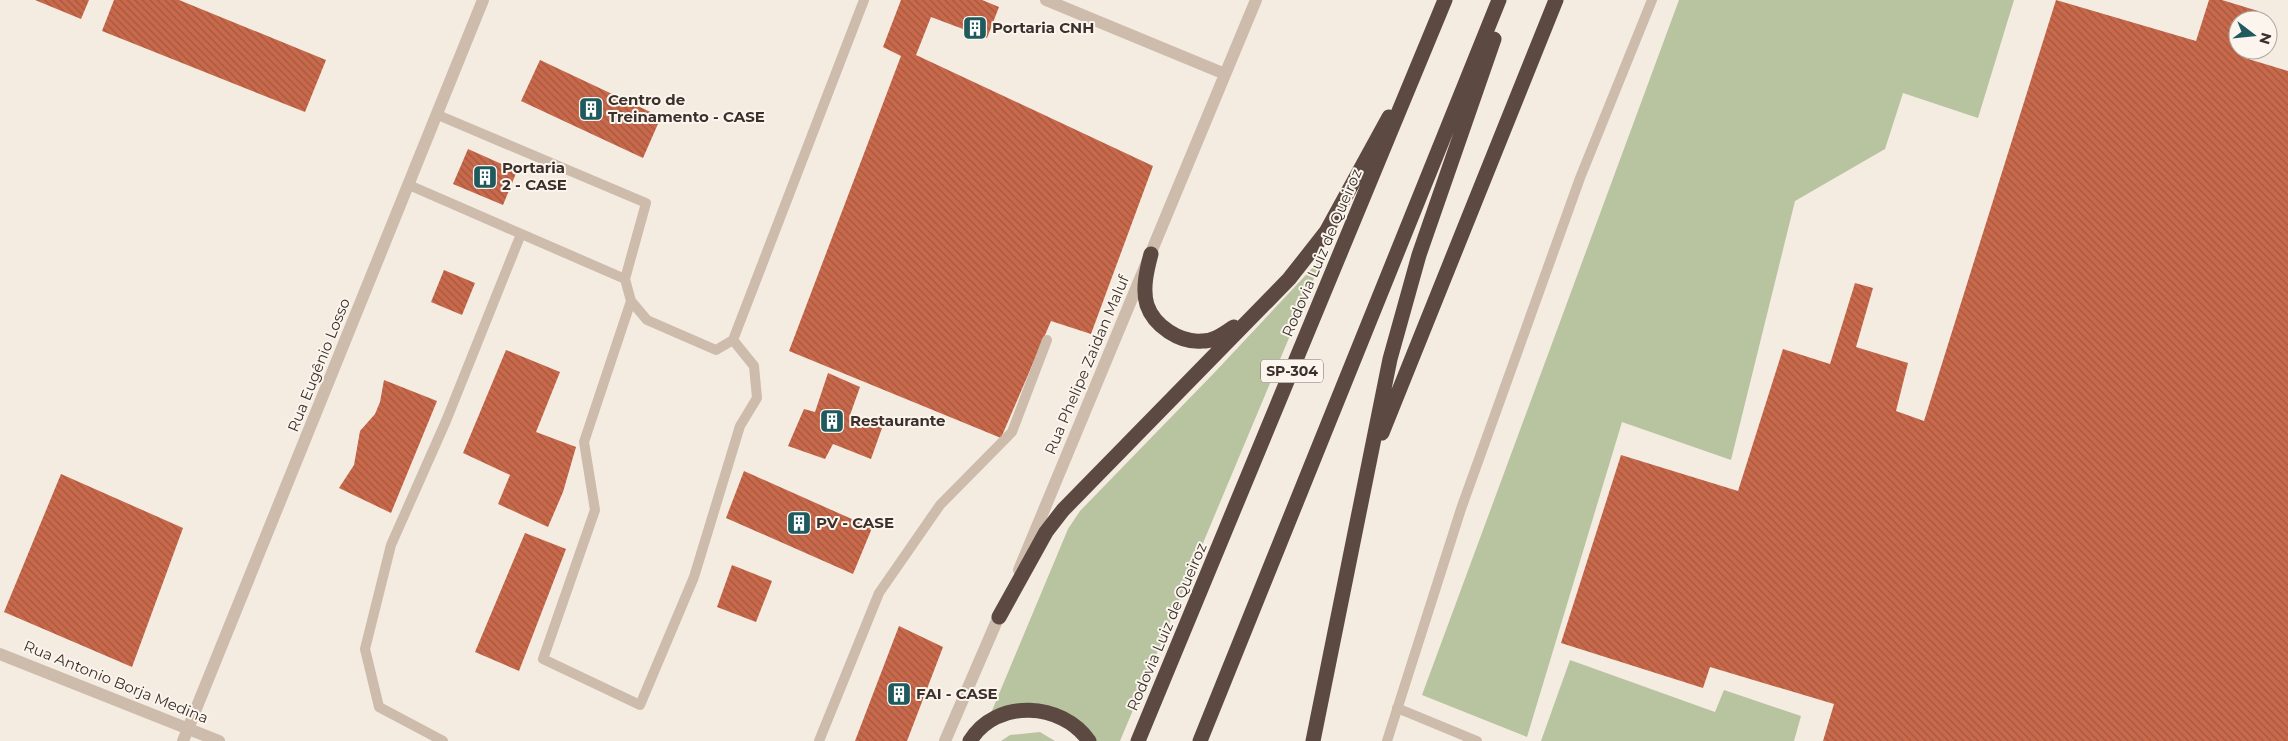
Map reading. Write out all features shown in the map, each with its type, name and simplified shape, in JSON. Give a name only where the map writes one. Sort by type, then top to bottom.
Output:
[{"type":"highway","name":"Rodovia Luiz de Queiroz","points":[[1138,741],[1426,50],[1445,0]]},
{"type":"highway","name":"SP-304","points":[[1200,741],[1499,0]]},
{"type":"highway","points":[[1313,741],[1390,359],[1419,255],[1507,0]]},
{"type":"highway","points":[[1368,467],[1556,0]]},
{"type":"highway","points":[[999,617],[1046,532],[1063,510],[1290,279],[1326,232],[1426,50]]},
{"type":"highway","points":[[1151,254],[1147,271],[1147,304],[1159,322],[1176,336],[1190,341],[1204,342],[1217,338],[1254,314]]},
{"type":"highway","points":[[970,741],[990,721],[1005,713],[1025,710],[1044,711],[1060,716],[1081,730],[1089,741]]},
{"type":"street","name":"Rua Eugênio Losso","points":[[183,741],[483,0]]},
{"type":"street","points":[[1046,0],[1224,74]]},
{"type":"street","name":"Rua Phelipe Zaidan Maluf","points":[[945,741],[999,617],[1256,0]]},
{"type":"street","name":"Rua Antonio Borja Medina","points":[[0,654],[219,741]]},
{"type":"lane","points":[[438,114],[646,203],[625,279],[631,301],[647,320],[716,350],[733,340],[864,0]]},
{"type":"lane","points":[[1426,50],[1438,0]]},
{"type":"lane","points":[[1387,741],[1461,509],[1580,178],[1652,0]]},
{"type":"lane","points":[[409,185],[625,279]]},
{"type":"lane","points":[[443,741],[379,707],[365,649],[391,545],[446,421],[520,234]]},
{"type":"lane","points":[[631,301],[584,442],[595,510],[543,659],[640,705],[694,577],[740,426],[757,398],[754,366],[733,340]]},
{"type":"lane","points":[[819,741],[879,593],[940,505],[1012,432],[1047,340]]},
{"type":"lane","points":[[1397,708],[1477,741]]},
{"type":"green space","points":[[1679,0],[2014,0],[1978,118],[1903,93],[1885,149],[1795,201],[1731,460],[1622,422],[1527,737],[1422,695]]},
{"type":"green space","points":[[1318,262],[1320,264],[1120,741],[1095,741],[1062,713],[991,713],[1068,529],[1080,511],[1215,372]]},
{"type":"green space","points":[[1570,660],[1715,712],[1724,690],[1801,716],[1794,741],[1541,741]]},
{"type":"green space","points":[[1040,732],[1055,741],[1001,741],[1010,735]]},
{"type":"building","points":[[35,0],[89,0],[81,19]]},
{"type":"building","points":[[114,0],[179,0],[326,60],[305,112],[102,31]]},
{"type":"building","points":[[901,0],[982,0],[999,7],[987,38],[931,17],[916,55],[1153,166],[1091,334],[1051,321],[1001,438],[789,351],[901,56],[883,47]]},
{"type":"building","points":[[2056,0],[2196,41],[2209,0],[2222,0],[2255,10],[2228,10],[2228,60],[2252,60],[2288,71],[2288,741],[1823,741],[1834,704],[1710,667],[1703,688],[1561,643],[1621,455],[1738,491],[1783,349],[1830,364],[1855,283],[1873,288],[1856,347],[1908,363],[1896,411],[1924,421]]},
{"type":"building","name":"Centro de Treinamento - CASE","points":[[540,60],[661,117],[643,158],[521,101]]},
{"type":"building","name":"Portaria 2 - CASE","points":[[468,149],[517,171],[503,205],[453,184]]},
{"type":"building","points":[[444,270],[475,283],[462,315],[431,302]]},
{"type":"building","points":[[506,350],[560,372],[536,432],[576,447],[563,492],[548,527],[498,504],[510,475],[463,453]]},
{"type":"building","name":"Restaurante","points":[[828,373],[860,387],[850,415],[882,428],[871,459],[833,444],[825,459],[788,446],[804,409],[815,412]]},
{"type":"building","points":[[384,380],[437,401],[391,513],[339,488],[354,465],[360,431],[375,414],[380,402]]},
{"type":"building","name":"PV - CASE","points":[[744,471],[872,528],[853,574],[726,518]]},
{"type":"building","points":[[61,474],[183,528],[132,667],[4,612]]},
{"type":"building","points":[[525,533],[566,549],[519,671],[475,652]]},
{"type":"building","points":[[732,565],[772,581],[756,622],[717,607]]},
{"type":"building","name":"FAI - CASE","points":[[899,626],[943,647],[907,741],[855,741]]},
{"type":"place","name":"Portaria CNH","points":[[975,28]]},
{"type":"place","name":"Centro de Treinamento - CASE","points":[[591,109]]},
{"type":"place","name":"Portaria 2 - CASE","points":[[485,177]]},
{"type":"place","name":"Restaurante","points":[[832,421]]},
{"type":"place","name":"PV - CASE","points":[[799,523]]},
{"type":"place","name":"FAI - CASE","points":[[899,694]]}]
